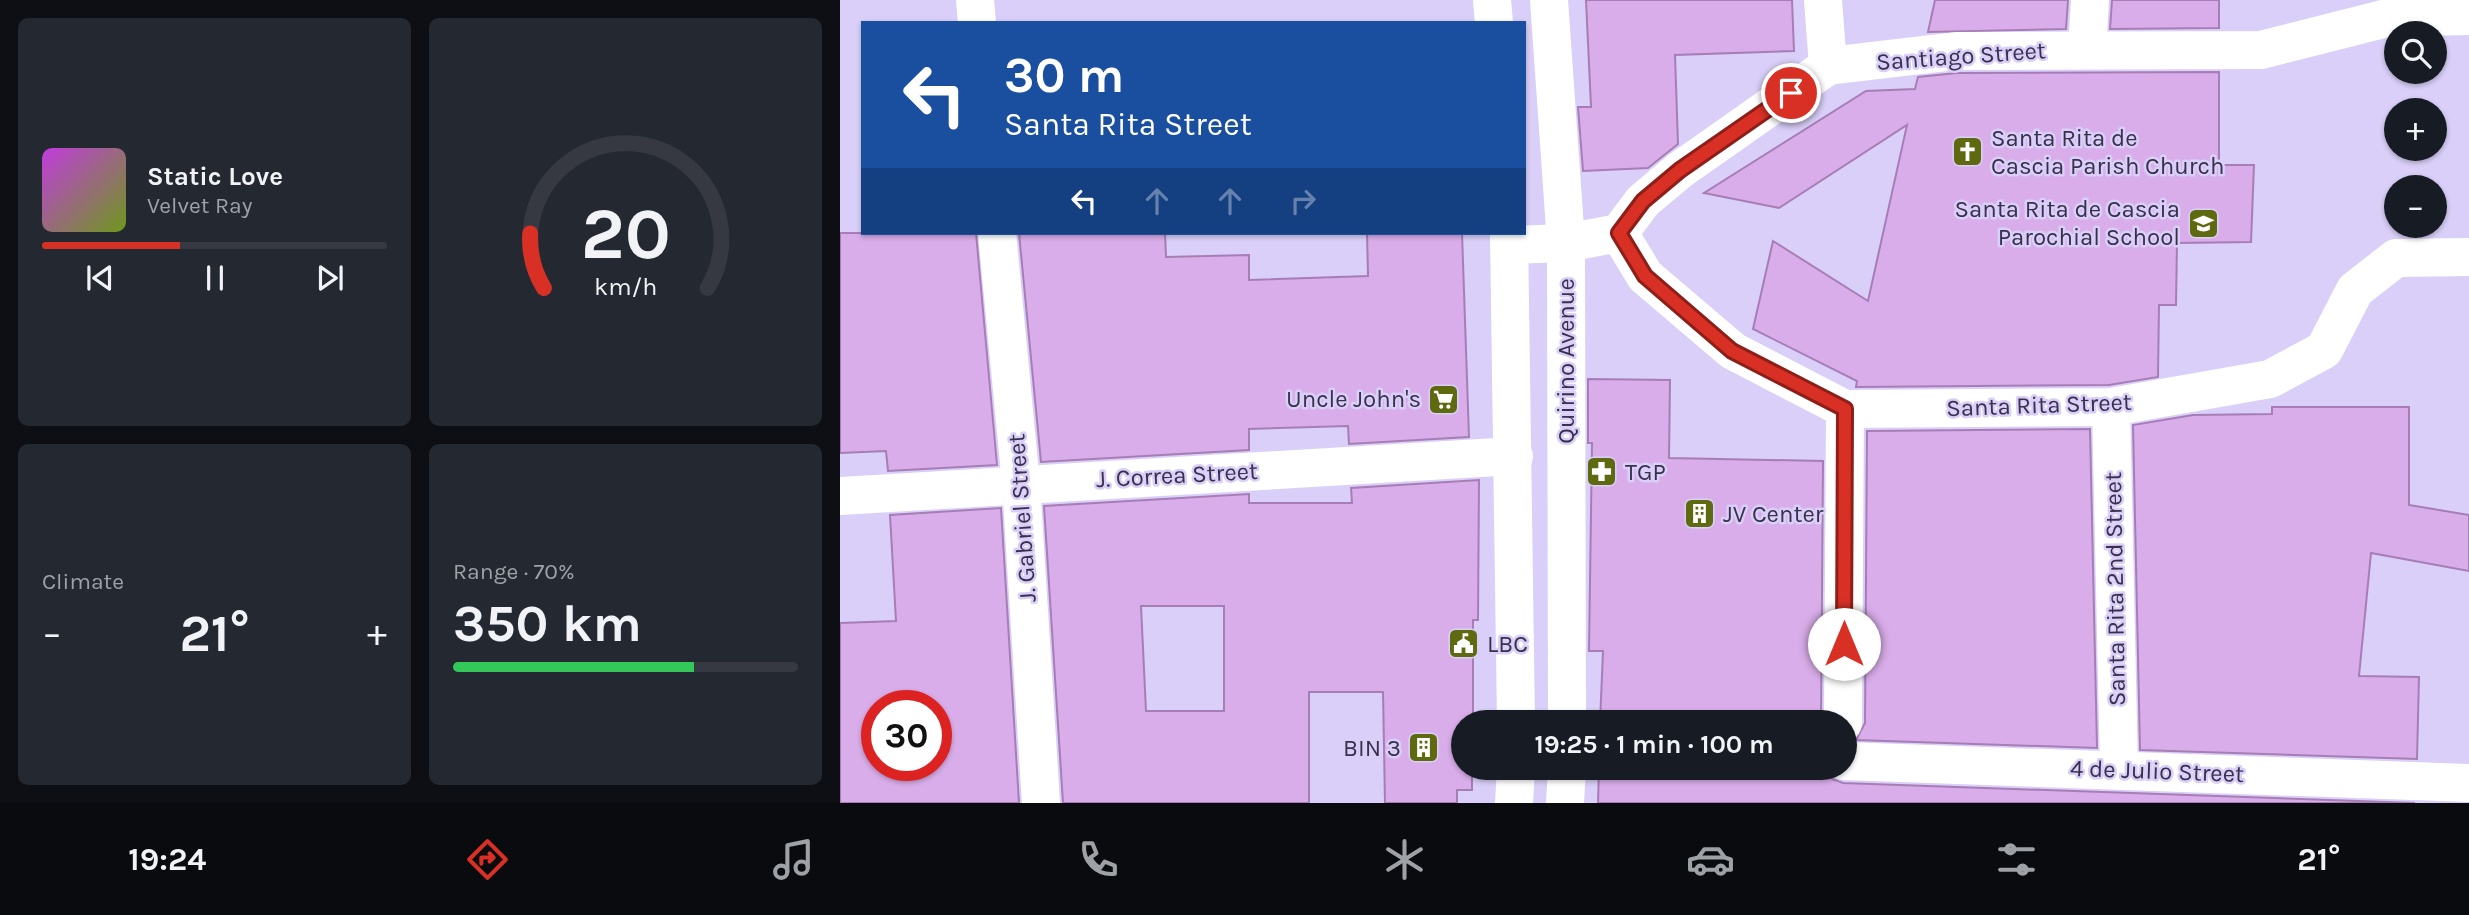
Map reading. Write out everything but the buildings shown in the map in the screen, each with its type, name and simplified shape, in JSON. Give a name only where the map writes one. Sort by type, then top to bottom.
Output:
[{"type":"street","points":[[975,0],[977,21]]},
{"type":"street","points":[[1492,0],[1493,21]]},
{"type":"street","name":"Quirino Avenue","points":[[1549,0],[1566,243],[1567,710]]},
{"type":"street","points":[[1823,0],[1828,66]]},
{"type":"street","points":[[2087,50],[2090,0]]},
{"type":"street","name":"Santiago Street","points":[[1619,233],[1643,201],[1680,170],[1828,66],[1956,51],[2261,50],[2388,18],[2469,16]]},
{"type":"street","points":[[1516,710],[1509,239],[1566,243],[1619,233]]},
{"type":"street","name":"Santa Rita Street","points":[[1619,233],[1645,276],[1732,351],[1845,409],[2110,407],[2270,379],[2324,350],[2355,289],[2396,258],[2469,257]]},
{"type":"street","name":"J. Gabriel Street","points":[[997,235],[1021,484],[1041,803]]},
{"type":"street","name":"Santa Rita 2nd Street","points":[[2110,407],[2119,770]]},
{"type":"street","points":[[1843,710],[1845,409]]},
{"type":"street","name":"J. Correa Street","points":[[840,496],[1514,456]]},
{"type":"street","name":"4 de Julio Street","points":[[1857,761],[2469,783]]},
{"type":"street","points":[[1514,803],[1515,780]]},
{"type":"street","points":[[1565,803],[1566,780]]},
{"type":"place","name":"Santa Rita de Cascia Parish Church","points":[[1968,152]]},
{"type":"place","name":"Santa Rita de Cascia Parochial School","points":[[2203,223]]},
{"type":"place","name":"Uncle John's","points":[[1444,399]]},
{"type":"place","name":"TGP","points":[[1602,472]]},
{"type":"place","name":"JV Center","points":[[1700,514]]},
{"type":"place","name":"LBC","points":[[1464,644]]},
{"type":"place","name":"BIN 3","points":[[1424,748]]},
{"type":"route","points":[[1791,93],[1680,170],[1643,201],[1619,233],[1645,276],[1732,351],[1845,409],[1844,644]]}]
